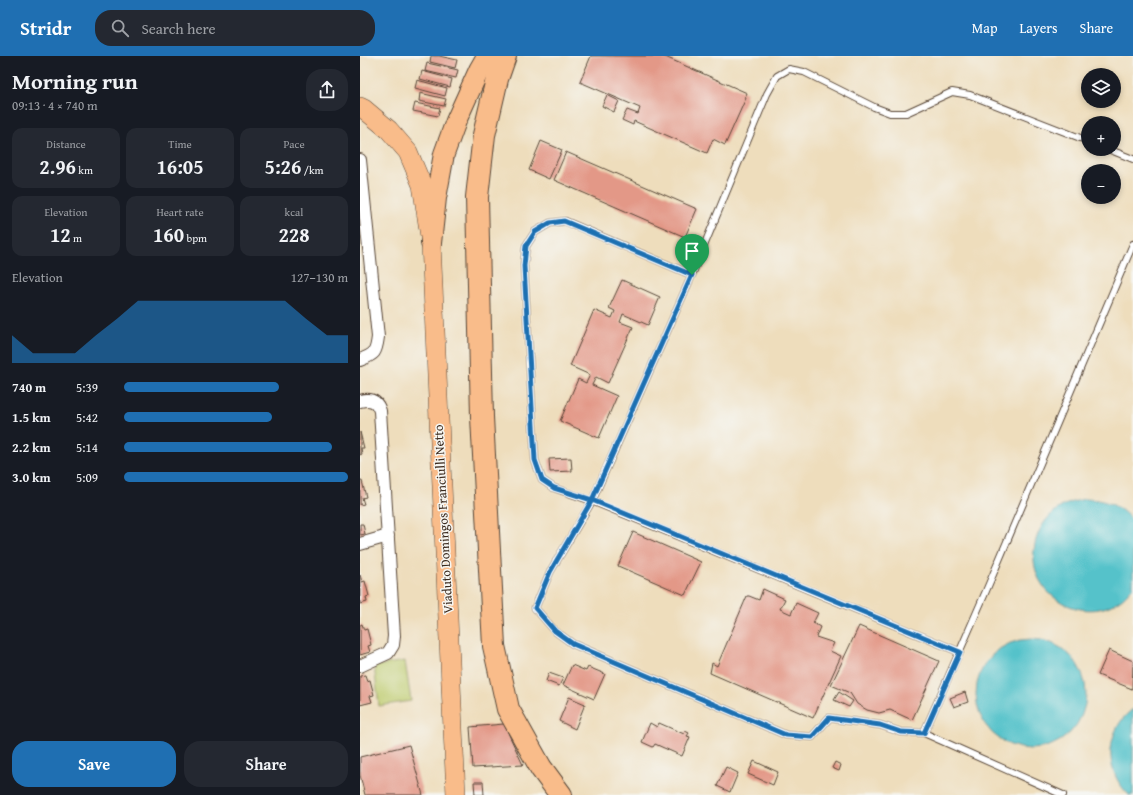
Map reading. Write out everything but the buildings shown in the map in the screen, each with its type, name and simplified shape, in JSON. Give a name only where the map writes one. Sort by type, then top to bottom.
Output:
[{"type":"highway","points":[[431,243],[436,198],[444,154],[456,121],[487,56]]},
{"type":"highway","points":[[505,56],[497,79],[484,134],[477,197],[482,416],[494,646],[508,709],[541,768],[561,795]]},
{"type":"main road","name":"Viaduto Domingos Franciulli Netto","points":[[360,107],[389,130],[408,152],[422,185],[431,243],[456,795]]},
{"type":"street","points":[[360,160],[378,337],[377,348],[373,355],[360,360]]},
{"type":"street","points":[[360,401],[365,399],[373,401],[378,405],[380,411],[394,636],[393,645],[388,653],[360,666]]},
{"type":"street","points":[[360,544],[388,536]]},
{"type":"lane","points":[[1063,795],[924,733],[901,732],[880,725],[829,718],[812,737],[786,735],[573,644],[555,631],[535,608],[550,572],[592,500],[692,275],[767,94],[777,76],[789,69],[804,72],[874,107],[890,113],[906,113],[952,92],[970,95],[1081,138]]},
{"type":"lane","points":[[1121,154],[1133,159]]},
{"type":"lane","points":[[692,275],[564,221],[550,223],[535,232],[526,246],[524,266],[535,460],[542,480],[554,488],[592,500],[960,652]]},
{"type":"lane","points":[[924,733],[960,652],[1133,244]]},
{"type":"green space","points":[[405,661],[411,701],[379,706],[374,666]]},
{"type":"water","points":[[1084,499],[1099,500],[1111,504],[1128,515],[1133,521],[1133,587],[1117,602],[1096,610],[1085,610],[1074,607],[1053,597],[1045,589],[1035,569],[1034,549],[1036,539],[1045,521],[1052,513],[1061,507]]},
{"type":"water","points":[[1031,639],[1052,643],[1062,648],[1070,655],[1077,663],[1082,673],[1086,694],[1082,715],[1077,725],[1070,733],[1062,740],[1052,745],[1031,749],[1010,745],[1000,740],[992,733],[985,725],[980,715],[976,694],[980,673],[985,663],[992,655],[1000,648],[1010,643]]},
{"type":"water","points":[[1133,709],[1133,795],[1129,795],[1116,777],[1111,759],[1111,749],[1115,731],[1126,715]]},
{"type":"route","points":[[692,275],[564,221],[550,223],[535,232],[526,246],[524,266],[535,460],[542,480],[554,488],[592,500],[550,572],[535,608],[555,631],[573,644],[786,735],[812,737],[829,718],[880,725],[901,732],[924,733],[960,652],[592,500],[692,275]]}]
